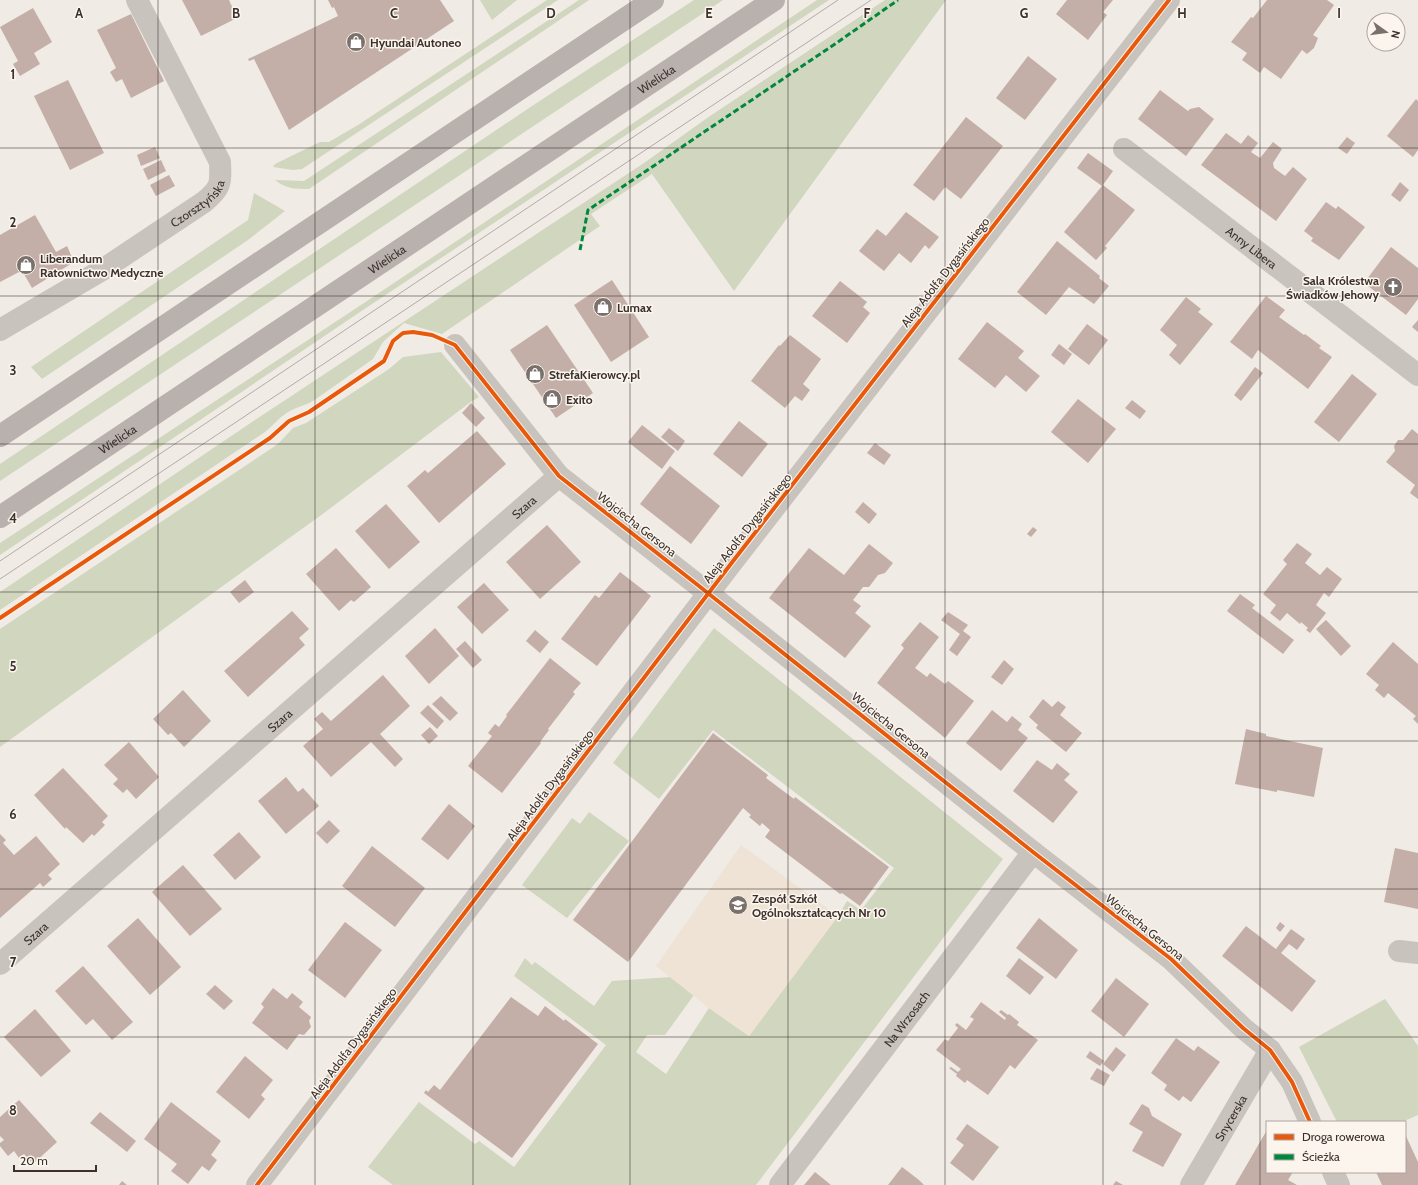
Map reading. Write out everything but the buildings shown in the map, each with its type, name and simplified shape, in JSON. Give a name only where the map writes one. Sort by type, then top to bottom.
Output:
[{"type":"main road","points":[[0,436],[653,0]]},
{"type":"main road","name":"Wielicka","points":[[0,517],[774,0]]},
{"type":"street","name":"Czorsztyńska","points":[[0,330],[102,270],[204,202],[216,192],[221,177],[220,162],[137,0]]},
{"type":"street","name":"Aleja Adolfa Dygasińskiego","points":[[256,1185],[709,593],[1169,0]]},
{"type":"street","name":"Anny Libera","points":[[1124,148],[1418,375]]},
{"type":"street","name":"Wojciecha Gersona","points":[[455,345],[559,476],[709,593],[1033,852],[1171,959],[1243,1028],[1270,1050],[1292,1082],[1310,1121]]},
{"type":"street","name":"Szara","points":[[0,964],[559,476]]},
{"type":"street","name":"Na Wrzosach","points":[[780,1185],[1033,852]]},
{"type":"street","name":"Snycerska","points":[[1191,1185],[1270,1050]]},
{"type":"street","points":[[1333,1173],[1339,1185]]},
{"type":"green space","points":[[480,0],[517,0],[492,20]]},
{"type":"green space","points":[[547,0],[558,0],[302,169],[293,170],[273,167],[275,164],[320,142],[329,142],[358,125]]},
{"type":"green space","points":[[579,0],[589,0],[309,189],[295,189],[287,187],[275,180],[304,181]]},
{"type":"green space","points":[[694,0],[723,0],[0,481],[0,464],[532,106]]},
{"type":"green space","points":[[817,0],[829,0],[363,310],[0,555],[0,543],[361,305]]},
{"type":"green space","points":[[885,0],[946,0],[734,291],[652,174],[591,214],[600,226],[442,334],[404,323],[383,342],[373,359],[313,401],[286,413],[265,432],[0,610],[0,592],[255,420],[644,163],[710,116]]},
{"type":"green space","points":[[254,193],[285,211],[248,240],[42,379],[31,367],[248,220]]},
{"type":"green space","points":[[441,352],[479,397],[324,513],[0,747],[0,629],[278,444],[293,428],[306,423],[389,369],[403,357]]},
{"type":"green space","points":[[714,628],[1003,859],[756,1185],[393,1185],[368,1167],[419,1102],[475,1144],[479,1141],[514,1167],[606,1045],[514,976],[525,958],[532,965],[535,962],[594,1006],[612,981],[671,977],[694,995],[665,1035],[647,1035],[636,1052],[666,1074],[709,1008],[749,1036],[838,916],[847,901],[861,910],[894,868],[713,730],[659,799],[613,763]]},
{"type":"green space","points":[[589,812],[629,841],[567,918],[522,885],[572,818],[580,824]]},
{"type":"green space","points":[[1385,999],[1418,1046],[1418,1115],[1404,1121],[1336,1121],[1299,1047]]},
{"type":"shaded area","points":[[741,845],[838,916],[749,1036],[709,1008],[656,966]]},
{"type":"tram line","points":[[0,561],[838,0]]},
{"type":"tram line","points":[[0,579],[871,0]]},
{"type":"marked path","points":[[580,250],[588,210],[898,0]]},
{"type":"cycle path","points":[[257,1185],[730,565],[1169,0]]},
{"type":"cycle path","points":[[0,618],[270,438],[289,421],[309,412],[384,361],[393,341],[403,333],[413,332],[432,335],[455,345],[559,476],[1033,852],[1171,959],[1243,1028],[1270,1050],[1292,1082],[1310,1121]]},
{"type":"place","name":"Hyundai Autoneo","points":[[356,42]]},
{"type":"place","name":"Liberandum Ratownictwo Medyczne","points":[[26,265]]},
{"type":"place","name":"Sala Królestwa Świadków Jehowy","points":[[1393,287]]},
{"type":"place","name":"Lumax","points":[[603,307]]},
{"type":"place","name":"StrefaKierowcy.pl","points":[[535,374]]},
{"type":"place","name":"Exito","points":[[552,399]]},
{"type":"place","name":"Zespół Szkół Ogólnokształcących Nr 10","points":[[738,905]]}]
